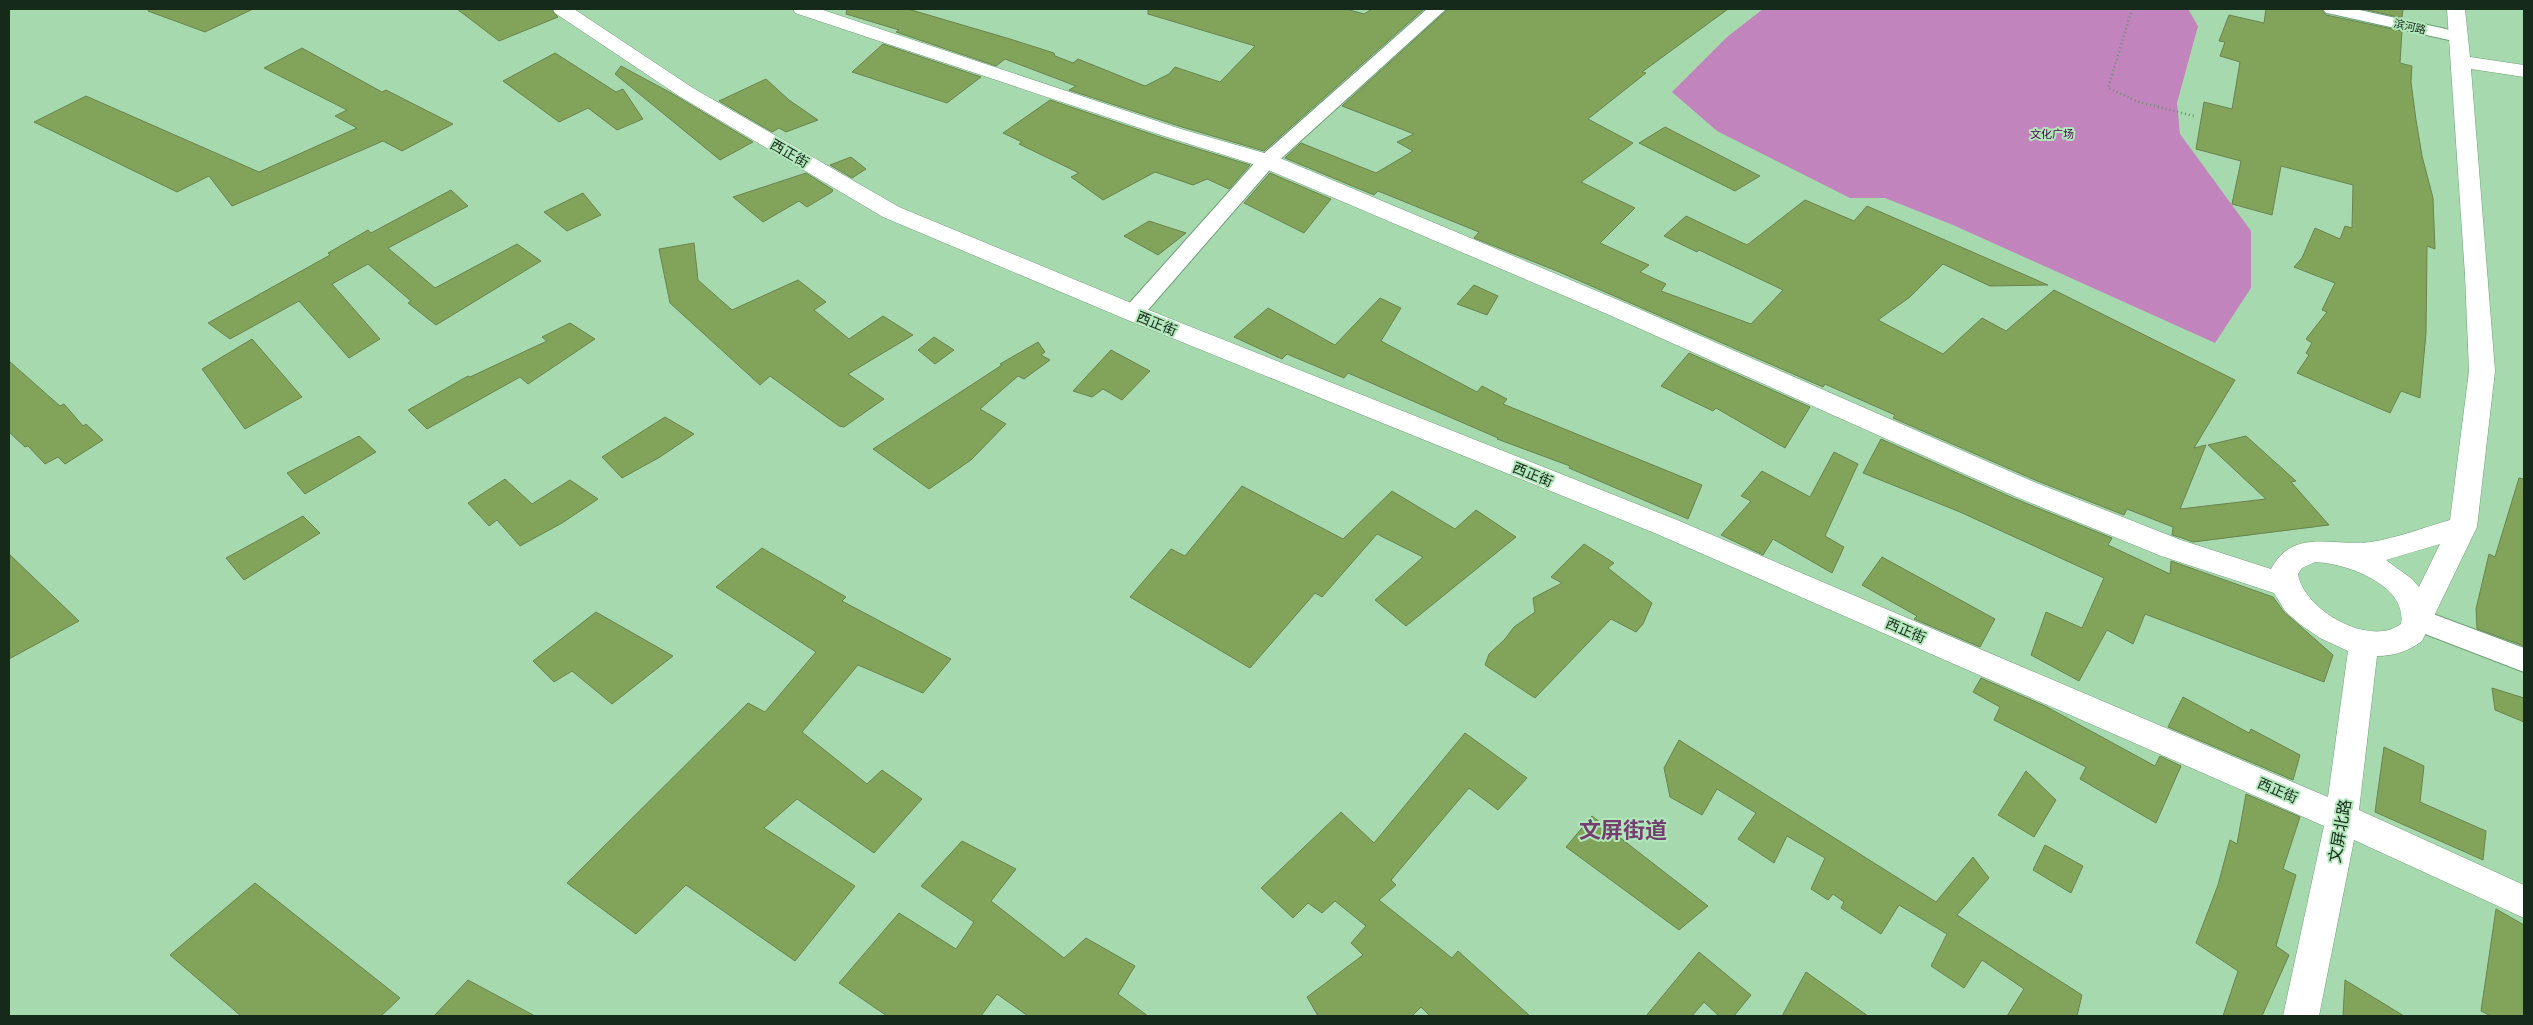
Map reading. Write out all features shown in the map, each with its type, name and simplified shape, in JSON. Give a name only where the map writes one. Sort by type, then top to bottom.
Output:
[{"type":"main road","name":"西正街","points":[[562,9],[686,92],[891,212],[1133,313],[1667,528],[2342,818],[2524,902]]},
{"type":"main road","points":[[802,9],[1174,133],[1267,161],[1616,308],[2024,490],[2171,548],[2285,585]]},
{"type":"main road","points":[[2456,9],[2477,275],[2482,372],[2464,527],[2418,619],[2414,632],[2404,641],[2386,645],[2364,643],[2343,637],[2323,627],[2305,614],[2292,600],[2285,585],[2284,572],[2288,562],[2298,554],[2313,551],[2371,553],[2464,527]]},
{"type":"main road","points":[[2460,62],[2524,71]]},
{"type":"main road","points":[[2331,551],[2351,556],[2389,576],[2409,597],[2418,619]]},
{"type":"main road","name":"文屏北路","points":[[2301,1016],[2342,818],[2364,643]]},
{"type":"street","points":[[1133,313],[1267,161],[1436,9]]},
{"type":"street","name":"滨河路","points":[[2332,9],[2458,37]]},
{"type":"street","points":[[2418,619],[2524,660]]},
{"type":"path","points":[[2132,9],[2108,88],[2137,102],[2194,116]]},
{"type":"green space","name":"文化广场","points":[[1763,9],[2188,9],[2198,26],[2177,103],[2180,134],[2251,231],[2251,288],[2215,343],[1953,225],[1885,198],[1850,198],[1717,131],[1672,92],[1727,37]]},
{"type":"building","points":[[149,9],[253,9],[205,32],[148,11]]},
{"type":"building","points":[[457,9],[551,9],[558,17],[499,41]]},
{"type":"building","points":[[847,9],[908,9],[1054,53],[1055,56],[1073,63],[1078,59],[1145,86],[1169,74],[1175,67],[1220,82],[1255,46],[1148,14],[1148,9],[1346,9],[1364,14],[1372,9],[1424,9],[1264,151],[1182,127],[1069,90],[1076,86],[1005,59],[996,66],[896,32],[899,30],[846,14]]},
{"type":"building","points":[[1448,9],[1728,9],[1642,72],[1646,73],[1588,119],[1633,143],[1581,182],[1635,208],[1600,243],[1649,265],[1640,272],[1666,284],[1661,291],[1751,324],[1783,290],[1699,250],[1697,252],[1664,236],[1686,216],[1747,245],[1805,200],[1854,221],[1867,206],[2048,285],[1990,286],[1943,264],[1910,297],[1878,320],[1943,354],[1982,318],[2006,331],[2054,290],[2235,380],[2194,448],[2206,445],[2180,509],[2266,499],[2208,445],[2246,436],[2296,481],[2291,482],[2329,525],[2193,542],[2172,535],[2173,527],[2127,509],[2124,515],[2035,480],[1893,418],[1895,415],[1825,384],[1823,387],[1557,271],[1474,238],[1479,232],[1378,191],[1374,195],[1285,158],[1301,143],[1376,173],[1413,151],[1397,142],[1414,134],[1342,106]]},
{"type":"building","points":[[2266,9],[2321,9],[2326,15],[2402,31],[2400,63],[2412,66],[2411,82],[2416,120],[2422,156],[2433,198],[2435,249],[2427,246],[2426,333],[2420,398],[2401,391],[2390,413],[2297,373],[2309,355],[2306,353],[2312,343],[2306,339],[2327,312],[2322,310],[2335,283],[2294,267],[2302,258],[2315,228],[2340,239],[2345,226],[2352,228],[2353,185],[2281,166],[2272,215],[2232,204],[2241,161],[2196,149],[2204,102],[2232,109],[2240,62],[2220,56],[2225,42],[2219,41],[2229,15],[2264,23]]},
{"type":"building","points":[[2363,9],[2403,9],[2402,18]]},
{"type":"building","points":[[883,44],[981,77],[947,103],[852,72]]},
{"type":"building","points":[[302,48],[382,92],[386,90],[453,124],[402,151],[383,141],[232,206],[209,176],[177,192],[34,122],[86,96],[259,172],[357,128],[335,116],[347,110],[264,68]]},
{"type":"building","points":[[555,53],[616,92],[623,89],[643,119],[617,130],[588,108],[559,122],[503,81]]},
{"type":"building","points":[[621,66],[671,93],[753,142],[720,160],[615,74]]},
{"type":"building","points":[[766,79],[789,100],[818,120],[786,132],[779,128],[772,132],[719,101]]},
{"type":"building","points":[[1050,100],[1250,165],[1229,189],[1207,179],[1193,185],[1155,172],[1103,200],[1071,177],[1079,173],[1019,144],[1022,142],[1003,133]]},
{"type":"building","points":[[1665,127],[1760,176],[1735,191],[1639,143]]},
{"type":"building","points":[[851,157],[866,169],[852,178],[830,165]]},
{"type":"building","points":[[806,173],[833,190],[832,192],[807,207],[799,201],[763,222],[733,197]]},
{"type":"building","points":[[1270,173],[1331,199],[1304,233],[1244,203]]},
{"type":"building","points":[[451,190],[468,206],[388,248],[435,288],[517,244],[541,261],[436,325],[408,303],[411,301],[368,264],[332,284],[380,339],[349,358],[299,301],[230,339],[208,323],[330,255],[328,253],[368,230],[371,233]]},
{"type":"building","points":[[583,193],[601,215],[567,231],[544,212]]},
{"type":"building","points":[[1149,221],[1186,233],[1158,255],[1124,236]]},
{"type":"building","points":[[694,243],[698,280],[732,310],[798,280],[826,302],[814,310],[849,339],[883,316],[913,335],[848,374],[884,399],[844,427],[839,426],[770,376],[760,385],[670,303],[659,249]]},
{"type":"building","points":[[1474,285],[1498,296],[1487,315],[1457,304]]},
{"type":"building","points":[[1380,298],[1401,308],[1381,341],[1477,392],[1482,386],[1507,399],[1503,404],[1702,485],[1688,519],[1569,468],[1570,466],[1497,439],[1348,373],[1344,378],[1287,354],[1282,359],[1234,337],[1268,308],[1335,345]]},
{"type":"building","points":[[570,323],[595,339],[528,384],[520,377],[427,429],[408,410],[468,376],[470,377],[547,341],[542,337]]},
{"type":"building","points":[[934,337],[954,350],[935,364],[918,350]]},
{"type":"building","points":[[252,339],[302,397],[245,429],[202,369]]},
{"type":"building","points":[[1038,342],[1045,352],[1041,355],[1050,360],[1024,379],[1018,376],[980,409],[1006,424],[971,460],[929,489],[873,449],[1002,365],[1000,364]]},
{"type":"building","points":[[1111,350],[1150,371],[1122,400],[1103,389],[1092,397],[1073,391]]},
{"type":"building","points":[[1689,353],[1810,407],[1785,448],[1716,408],[1713,411],[1661,386]]},
{"type":"building","points":[[9,361],[60,406],[64,404],[83,426],[86,424],[103,440],[65,464],[58,457],[45,464],[28,446],[25,447],[9,432]]},
{"type":"building","points":[[665,417],[694,434],[660,457],[622,478],[602,457]]},
{"type":"building","points":[[359,436],[376,452],[305,494],[287,473]]},
{"type":"building","points":[[1881,439],[2013,498],[2112,538],[2108,545],[2170,574],[2171,561],[2273,597],[2284,612],[2333,655],[2324,682],[2145,614],[2133,644],[2107,630],[2079,681],[2031,655],[2046,612],[2082,628],[2104,578],[1960,512],[1863,473]]},
{"type":"building","points":[[1834,452],[1858,464],[1825,536],[1844,547],[1832,573],[1773,539],[1763,555],[1721,535],[1751,501],[1741,496],[1762,471],[1810,497]]},
{"type":"building","points":[[2519,478],[2524,479],[2524,646],[2477,629],[2476,609],[2489,554],[2495,557]]},
{"type":"building","points":[[505,479],[532,504],[570,480],[598,499],[562,523],[520,546],[497,520],[489,526],[468,503]]},
{"type":"building","points":[[1242,486],[1343,539],[1392,491],[1455,529],[1476,510],[1516,537],[1406,626],[1375,600],[1423,557],[1377,534],[1322,597],[1315,593],[1250,668],[1130,597],[1171,549],[1185,556]]},
{"type":"building","points":[[303,516],[320,533],[244,580],[226,558]]},
{"type":"building","points":[[1584,544],[1614,563],[1608,568],[1652,603],[1643,624],[1636,632],[1611,619],[1535,698],[1485,665],[1489,654],[1505,639],[1514,627],[1535,612],[1533,598],[1562,583],[1551,577]]},
{"type":"building","points":[[762,548],[846,597],[842,601],[951,659],[923,693],[858,665],[802,732],[867,784],[882,770],[922,799],[874,853],[797,799],[764,828],[855,886],[795,961],[686,885],[636,934],[567,883],[748,703],[765,712],[816,652],[716,587]]},
{"type":"building","points":[[9,554],[79,621],[9,659]]},
{"type":"building","points":[[1882,557],[1995,619],[1980,647],[1914,619],[1917,616],[1862,585]]},
{"type":"building","points":[[596,612],[673,656],[612,704],[572,671],[554,682],[533,661]]},
{"type":"building","points":[[1981,678],[2045,706],[2155,766],[2160,756],[2181,766],[2156,823],[2080,779],[2086,767],[1994,720],[2000,707],[1973,692]]},
{"type":"building","points":[[2492,688],[2524,698],[2524,722],[2495,710]]},
{"type":"building","points":[[2183,697],[2249,733],[2251,729],[2300,755],[2293,780],[2168,727]]},
{"type":"building","points":[[1465,733],[1527,778],[1498,810],[1469,788],[1391,880],[1396,885],[1379,900],[1452,958],[1458,951],[1530,1016],[1430,1016],[1421,1007],[1412,1016],[1318,1016],[1307,997],[1363,955],[1351,943],[1366,926],[1335,901],[1322,913],[1308,903],[1293,918],[1261,888],[1341,812],[1374,843]]},
{"type":"building","points":[[1679,740],[1936,902],[1973,857],[1989,878],[1957,915],[2082,995],[2077,1016],[2007,1016],[2024,989],[1982,960],[1964,988],[1931,966],[1947,934],[1899,905],[1881,934],[1841,908],[1844,902],[1833,894],[1828,900],[1811,889],[1825,858],[1787,836],[1774,863],[1738,839],[1756,813],[1717,789],[1702,815],[1670,797],[1664,768]]},
{"type":"building","points":[[2384,747],[2424,766],[2420,802],[2486,831],[2483,860],[2375,812]]},
{"type":"building","points":[[2026,771],[2056,800],[2034,837],[1998,815]]},
{"type":"building","points":[[2246,794],[2300,817],[2283,869],[2296,875],[2276,946],[2289,955],[2262,1016],[2223,1016],[2238,971],[2196,943],[2218,885],[2230,840],[2237,844]]},
{"type":"building","points":[[1592,816],[1708,906],[1679,930],[1566,847]]},
{"type":"building","points":[[962,841],[1016,869],[991,901],[1064,958],[1086,938],[1135,966],[1118,994],[1148,1016],[1028,1016],[997,994],[981,1016],[887,1016],[839,983],[899,913],[956,949],[974,922],[921,886]]},
{"type":"building","points":[[2045,845],[2083,866],[2071,893],[2033,870]]},
{"type":"building","points":[[255,883],[400,998],[381,1016],[241,1016],[170,955]]},
{"type":"building","points":[[2496,909],[2524,925],[2524,1016],[2491,1016],[2481,1011]]},
{"type":"building","points":[[1699,952],[1751,995],[1734,1016],[1719,1016],[1704,1002],[1692,1016],[1646,1016]]},
{"type":"building","points":[[1806,972],[1868,1016],[1782,1016]]},
{"type":"building","points":[[468,980],[535,1016],[434,1016]]},
{"type":"building","points":[[2345,980],[2404,1016],[2343,1016]]},
{"type":"district","name":"文屏街道","points":[[1623,829]]}]
